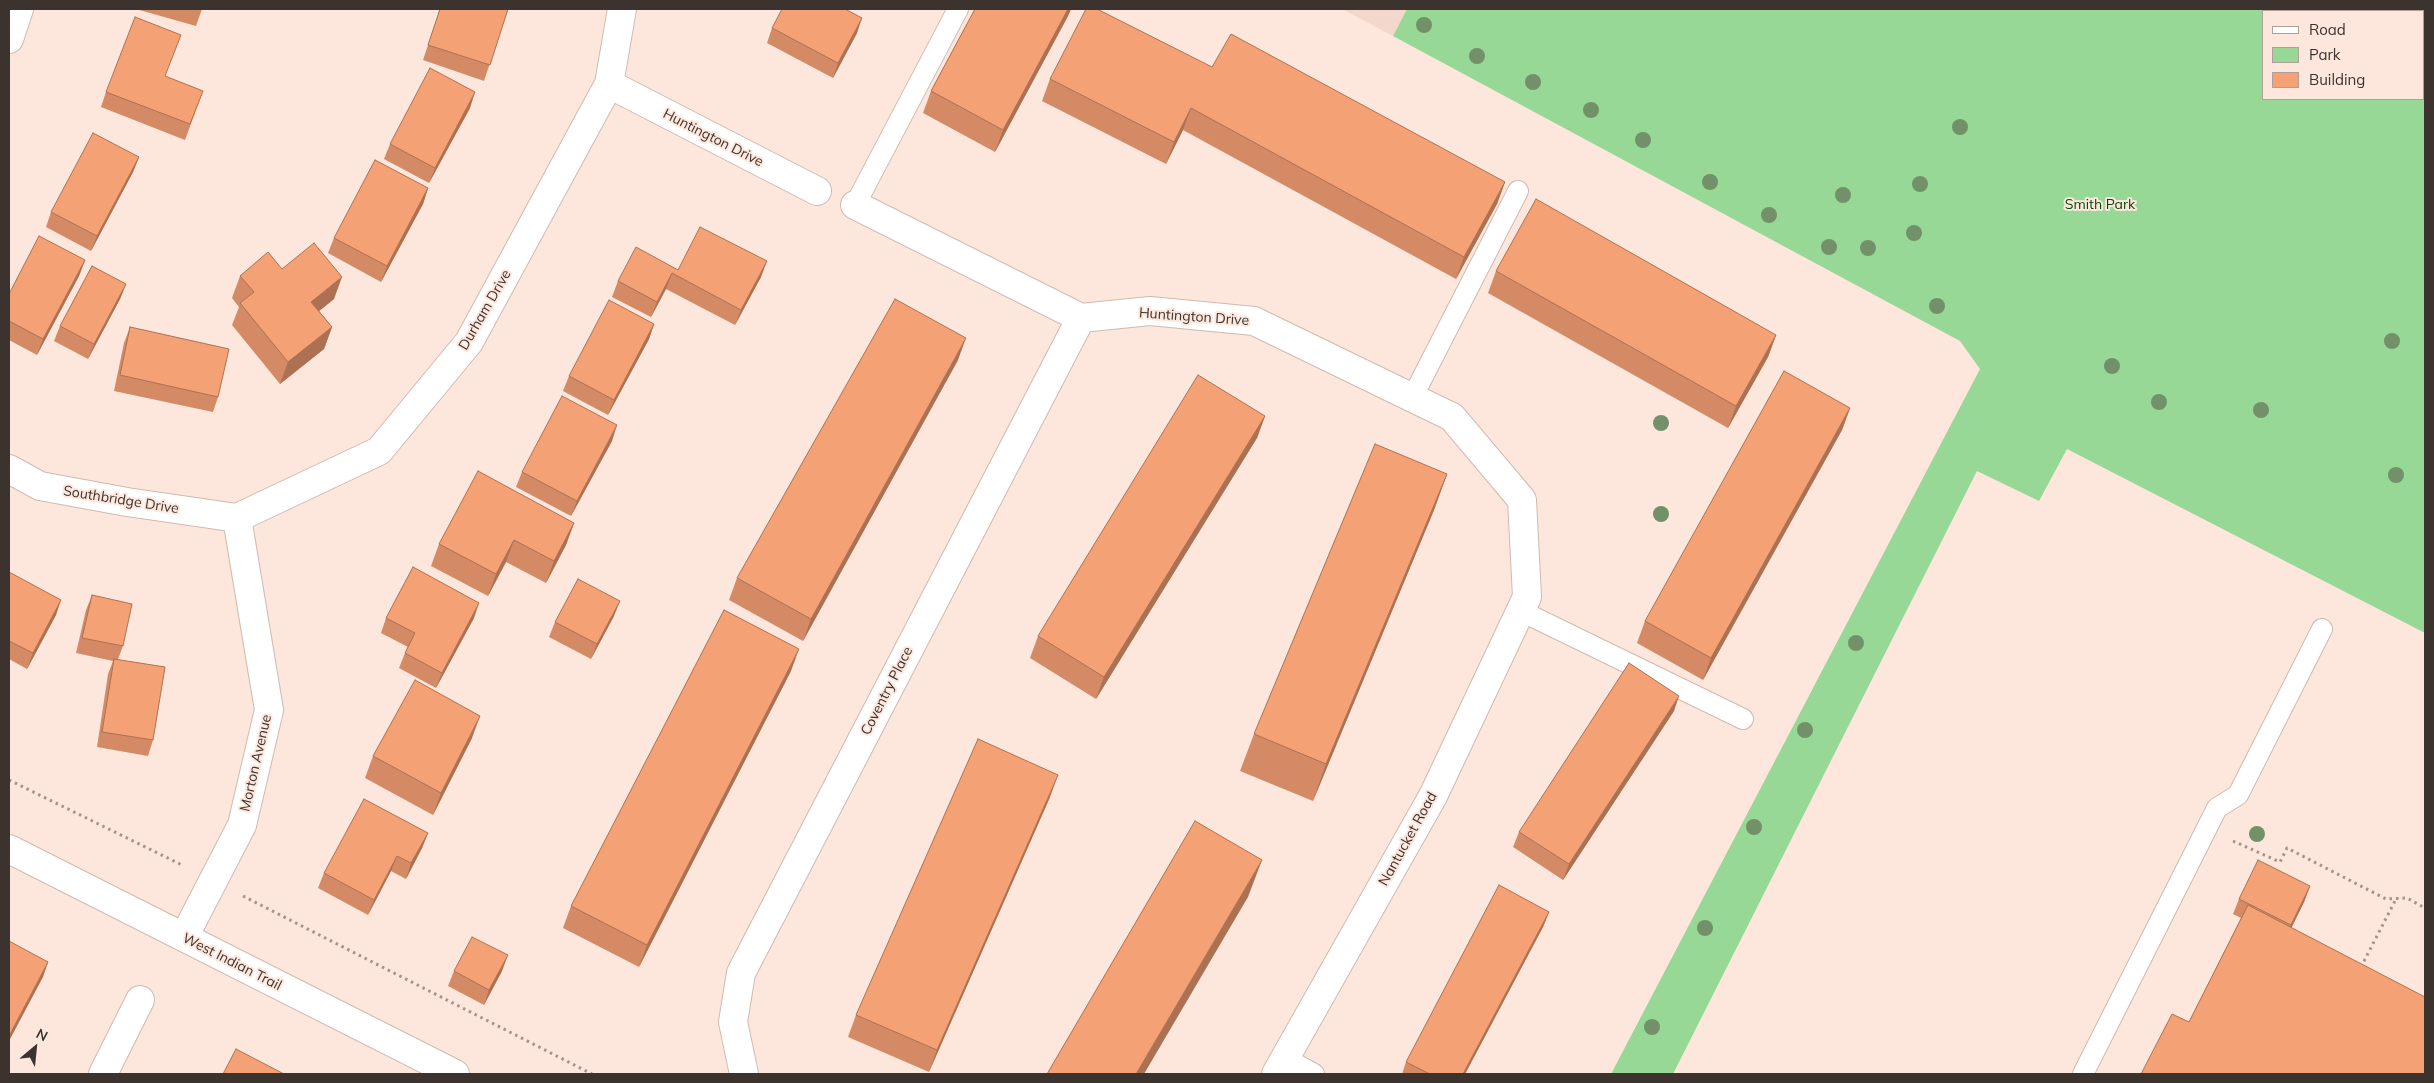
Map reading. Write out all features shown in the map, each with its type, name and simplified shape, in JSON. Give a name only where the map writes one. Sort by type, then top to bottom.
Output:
[{"type":"street","points":[[9,39],[19,9]]},
{"type":"street","name":"Durham Drive","points":[[238,518],[379,451],[469,342],[609,84],[622,9]]},
{"type":"street","name":"Huntington Drive","points":[[609,84],[817,191]]},
{"type":"street","points":[[855,205],[1080,318]]},
{"type":"street","name":"Huntington Drive","points":[[1080,318],[1150,311],[1254,320],[1452,417],[1522,500],[1524,604]]},
{"type":"street","name":"Coventry Place","points":[[744,1074],[733,1022],[741,973],[1080,318]]},
{"type":"street","name":"Southbridge Drive","points":[[9,469],[40,486],[127,502],[238,518]]},
{"type":"street","name":"Morton Avenue","points":[[184,938],[242,826],[269,710],[238,518]]},
{"type":"street","name":"Nantucket Road","points":[[1281,1066],[1433,796],[1524,604]]},
{"type":"street","name":"West Indian Trail","points":[[9,849],[455,1074]]},
{"type":"street","points":[[103,1074],[140,1000]]},
{"type":"lane","points":[[855,205],[958,9]]},
{"type":"lane","points":[[1412,398],[1518,191]]},
{"type":"lane","points":[[1524,604],[1743,719]]},
{"type":"lane","points":[[2083,1074],[2217,808],[2238,795],[2322,628]]},
{"type":"lane","points":[[1281,1066],[1314,1074]]},
{"type":"path","points":[[9,780],[183,866]]},
{"type":"path","points":[[2206,830],[2280,862],[2287,848],[2386,899],[2407,898],[2425,908]]},
{"type":"path","points":[[2360,971],[2396,898]]},
{"type":"path","points":[[268,908],[592,1074]]},
{"type":"shaded area","points":[[1342,9],[1407,9],[1393,36]]},
{"type":"green space","name":"Smith Park","points":[[1407,9],[2425,9],[2425,633],[2067,449],[2039,501],[1977,471],[1673,1074],[1611,1074],[1980,369],[1960,341],[1393,36]]},
{"type":"building","points":[[440,9],[508,9],[490,65],[428,45]]},
{"type":"building","points":[[782,9],[845,9],[862,18],[838,63],[772,28]]},
{"type":"building","points":[[975,9],[1068,9],[1003,130],[931,91]]},
{"type":"building","points":[[1086,9],[1097,9],[1212,67],[1231,34],[1505,182],[1464,257],[1191,108],[1174,142],[1050,79]]},
{"type":"building","points":[[135,17],[181,35],[165,76],[203,91],[190,124],[106,92]]},
{"type":"building","points":[[430,68],[475,92],[435,168],[390,144]]},
{"type":"building","points":[[93,133],[139,157],[97,236],[51,212]]},
{"type":"building","points":[[375,160],[428,188],[387,266],[334,238]]},
{"type":"building","points":[[1536,199],[1776,335],[1736,406],[1496,271]]},
{"type":"building","points":[[700,227],[767,261],[741,310],[672,273],[657,302],[618,281],[636,247],[678,270]]},
{"type":"building","points":[[39,236],[85,260],[43,339],[9,321],[9,294]]},
{"type":"building","points":[[314,243],[342,277],[311,302],[332,327],[288,362],[240,303],[254,292],[240,276],[268,252],[282,269]]},
{"type":"building","points":[[92,266],[126,284],[94,344],[60,326]]},
{"type":"building","points":[[895,299],[966,338],[811,619],[737,578]]},
{"type":"building","points":[[609,300],[654,324],[614,400],[569,376]]},
{"type":"building","points":[[130,327],[229,349],[218,397],[120,375]]},
{"type":"building","points":[[1784,371],[1850,408],[1711,658],[1645,621]]},
{"type":"building","points":[[1198,375],[1265,416],[1104,677],[1038,636]]},
{"type":"building","points":[[562,396],[617,425],[577,501],[522,472]]},
{"type":"building","points":[[1375,444],[1447,474],[1326,764],[1254,734]]},
{"type":"building","points":[[478,471],[574,523],[554,561],[514,540],[496,574],[439,544]]},
{"type":"building","points":[[413,567],[479,603],[442,673],[405,653],[415,633],[386,618]]},
{"type":"building","points":[[9,572],[61,600],[33,653],[9,641]]},
{"type":"building","points":[[578,579],[620,601],[597,644],[555,622]]},
{"type":"building","points":[[92,595],[132,604],[123,646],[82,638]]},
{"type":"building","points":[[724,610],[799,649],[647,945],[571,906]]},
{"type":"building","points":[[114,659],[165,667],[153,740],[102,732]]},
{"type":"building","points":[[1629,663],[1679,696],[1569,864],[1519,832]]},
{"type":"building","points":[[415,680],[480,716],[441,793],[373,756]]},
{"type":"building","points":[[978,739],[1058,775],[937,1050],[856,1015]]},
{"type":"building","points":[[364,799],[428,833],[411,863],[397,856],[374,900],[324,873]]},
{"type":"building","points":[[1195,821],[1262,860],[1136,1074],[1047,1074]]},
{"type":"building","points":[[2258,860],[2310,886],[2291,925],[2239,899]]},
{"type":"building","points":[[1499,885],[1549,912],[1463,1074],[1430,1074],[1406,1062]]},
{"type":"building","points":[[2248,905],[2425,997],[2425,1074],[2141,1074],[2172,1014],[2189,1022]]},
{"type":"building","points":[[472,937],[508,955],[489,990],[454,971]]},
{"type":"building","points":[[9,941],[48,962],[9,1036]]},
{"type":"building","points":[[236,1049],[284,1074],[223,1074]]}]
